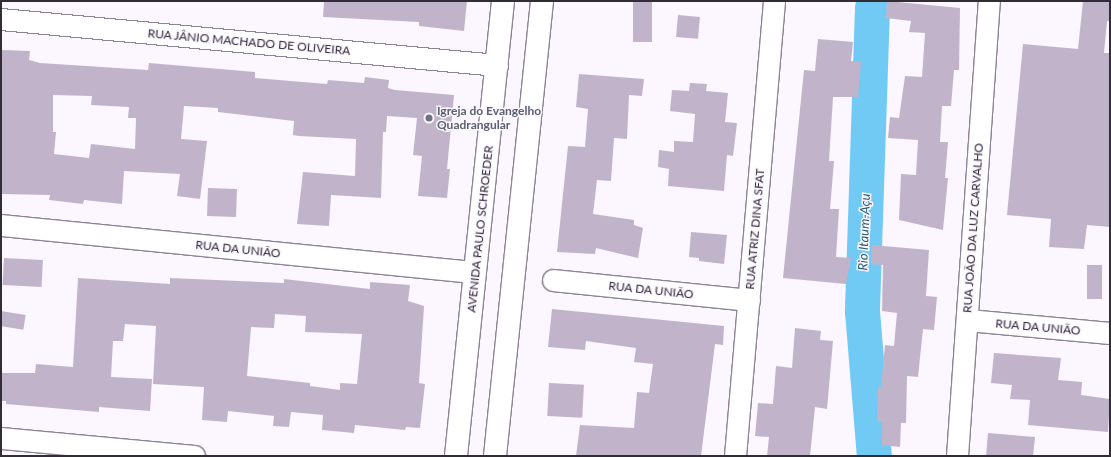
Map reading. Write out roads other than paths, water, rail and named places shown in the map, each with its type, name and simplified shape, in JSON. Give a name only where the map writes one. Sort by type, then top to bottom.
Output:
[{"type":"main road","name":"AVENIDA PAULO SCHROEDER","points":[[456,456],[503,1]]},
{"type":"main road","points":[[495,456],[542,1]]},
{"type":"street","name":"RUA ATRIZ DINA SFAT","points":[[735,456],[774,1]]},
{"type":"street","name":"RUA JOÃO DA LUZ CARVALHO","points":[[957,456],[989,1]]},
{"type":"street","name":"RUA JÂNIO MACHADO DE OLIVEIRA","points":[[1,19],[497,65]]},
{"type":"street","name":"RUA DA UNIÃO","points":[[1,225],[475,272]]},
{"type":"street","name":"RUA DA UNIÃO","points":[[554,280],[749,300]]},
{"type":"street","name":"RUA DA UNIÃO","points":[[966,320],[1110,333]]},
{"type":"street","points":[[1,438],[194,456]]},
{"type":"waterway","name":"Rio Itaum-Açu","points":[[872,7],[862,311],[874,456]]},
{"type":"place","name":"Igreja do Evangelho Quadrangular","points":[[429,118]]}]
